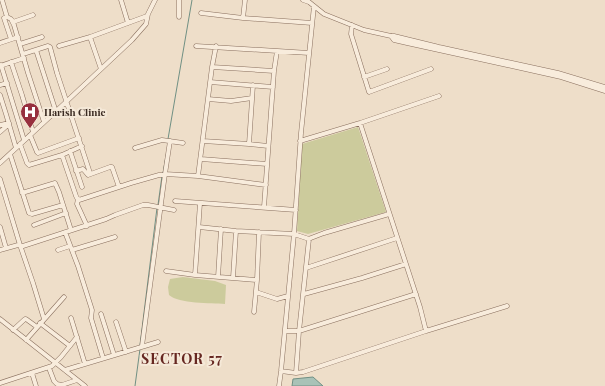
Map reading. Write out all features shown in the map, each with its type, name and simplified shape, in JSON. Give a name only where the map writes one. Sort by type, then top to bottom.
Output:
[{"type":"street","points":[[2,0],[4,18],[11,39]]},
{"type":"street","points":[[121,0],[128,23]]},
{"type":"street","points":[[0,163],[132,40],[146,24],[155,0]]},
{"type":"street","points":[[179,0],[179,17]]},
{"type":"street","points":[[243,18],[245,0]]},
{"type":"street","points":[[303,0],[309,1],[324,14],[364,30],[558,73],[605,87]]},
{"type":"street","points":[[279,386],[294,234],[300,142],[314,6]]},
{"type":"street","points":[[201,13],[243,18],[312,23]]},
{"type":"street","points":[[13,22],[33,15]]},
{"type":"street","points":[[59,46],[90,37],[148,16]]},
{"type":"street","points":[[4,18],[11,19],[13,22],[44,122]]},
{"type":"street","points":[[352,25],[351,34],[368,92],[431,70]]},
{"type":"street","points":[[390,36],[394,40],[559,77],[605,91]]},
{"type":"street","points":[[0,43],[18,37]]},
{"type":"street","points":[[20,44],[42,37]]},
{"type":"street","points":[[90,37],[101,69]]},
{"type":"street","points":[[24,140],[0,65],[11,62],[48,46],[50,47],[90,173]]},
{"type":"street","points":[[196,46],[216,46],[309,54]]},
{"type":"street","points":[[198,176],[216,46]]},
{"type":"street","points":[[36,50],[56,112]]},
{"type":"street","points":[[264,207],[274,72],[277,51]]},
{"type":"street","points":[[11,62],[22,95],[38,154],[79,138]]},
{"type":"street","points":[[212,67],[274,72]]},
{"type":"street","points":[[364,77],[387,69]]},
{"type":"street","points":[[210,82],[273,87]]},
{"type":"street","points":[[0,85],[7,83]]},
{"type":"street","points":[[249,144],[253,85]]},
{"type":"street","points":[[0,96],[2,110],[9,123],[16,148]]},
{"type":"street","points":[[300,142],[360,124],[439,96]]},
{"type":"street","points":[[208,99],[231,101],[252,98]]},
{"type":"street","points":[[0,125],[9,123]]},
{"type":"street","points":[[0,132],[9,123]]},
{"type":"street","points":[[360,124],[416,294],[426,331]]},
{"type":"street","points":[[135,148],[158,141],[183,143]]},
{"type":"street","points":[[140,347],[168,141]]},
{"type":"street","points":[[203,141],[268,146]]},
{"type":"street","points":[[20,144],[29,165],[62,155],[82,146]]},
{"type":"street","points":[[70,151],[82,187]]},
{"type":"street","points":[[10,154],[30,214],[63,205]]},
{"type":"street","points":[[62,155],[78,199],[77,204],[87,226]]},
{"type":"street","points":[[201,159],[267,164]]},
{"type":"street","points":[[76,171],[83,169],[87,174],[112,167],[119,188]]},
{"type":"street","points":[[78,199],[83,199],[134,182],[164,174],[198,176],[266,185]]},
{"type":"street","points":[[0,179],[44,319]]},
{"type":"street","points":[[22,193],[55,183],[71,230]]},
{"type":"street","points":[[175,201],[296,210]]},
{"type":"street","points":[[195,275],[200,203]]},
{"type":"street","points":[[0,250],[17,245],[23,246],[87,226],[145,205],[174,210]]},
{"type":"street","points":[[34,225],[66,214]]},
{"type":"street","points":[[199,227],[236,231],[294,234],[309,239],[389,214]]},
{"type":"street","points":[[0,227],[6,248]]},
{"type":"street","points":[[218,277],[221,229]]},
{"type":"street","points":[[233,278],[236,231]]},
{"type":"street","points":[[65,232],[92,310],[91,318],[103,358]]},
{"type":"street","points":[[254,312],[259,232]]},
{"type":"street","points":[[58,250],[114,237]]},
{"type":"street","points":[[306,268],[397,238]]},
{"type":"street","points":[[296,373],[309,239]]},
{"type":"street","points":[[304,294],[406,264]]},
{"type":"street","points":[[166,271],[257,280]]},
{"type":"street","points":[[256,292],[277,299],[288,296]]},
{"type":"street","points":[[285,331],[299,331],[416,294]]},
{"type":"street","points":[[26,340],[64,297]]},
{"type":"street","points":[[281,372],[303,372],[507,306]]},
{"type":"street","points":[[101,314],[114,355]]},
{"type":"street","points":[[71,318],[85,364]]},
{"type":"street","points":[[0,319],[86,386]]},
{"type":"street","points":[[13,330],[25,319],[39,325],[70,346]]},
{"type":"street","points":[[116,322],[126,352]]},
{"type":"street","points":[[0,383],[49,368],[56,363],[77,337]]},
{"type":"street","points":[[65,370],[158,342]]},
{"type":"street","points":[[49,368],[54,381],[57,384],[62,385],[77,380]]},
{"type":"street","points":[[32,373],[36,386]]},
{"type":"green space","points":[[358,127],[386,212],[308,234],[297,231],[302,144]]},
{"type":"green space","points":[[183,277],[215,281],[226,285],[225,304],[187,302],[169,295],[168,287],[170,279]]},
{"type":"shaded area","points":[[313,377],[323,386],[292,386],[293,379]]},
{"type":"waterway","points":[[168,139],[192,0]]},
{"type":"waterway","points":[[163,173],[167,151]]},
{"type":"waterway","points":[[158,205],[162,176]]},
{"type":"waterway","points":[[140,345],[157,208]]},
{"type":"waterway","points":[[135,386],[140,349]]},
{"type":"place","name":"Harish Clinic","points":[[30,129]]},
{"type":"district","name":"SECTOR 57","points":[[182,358]]}]
